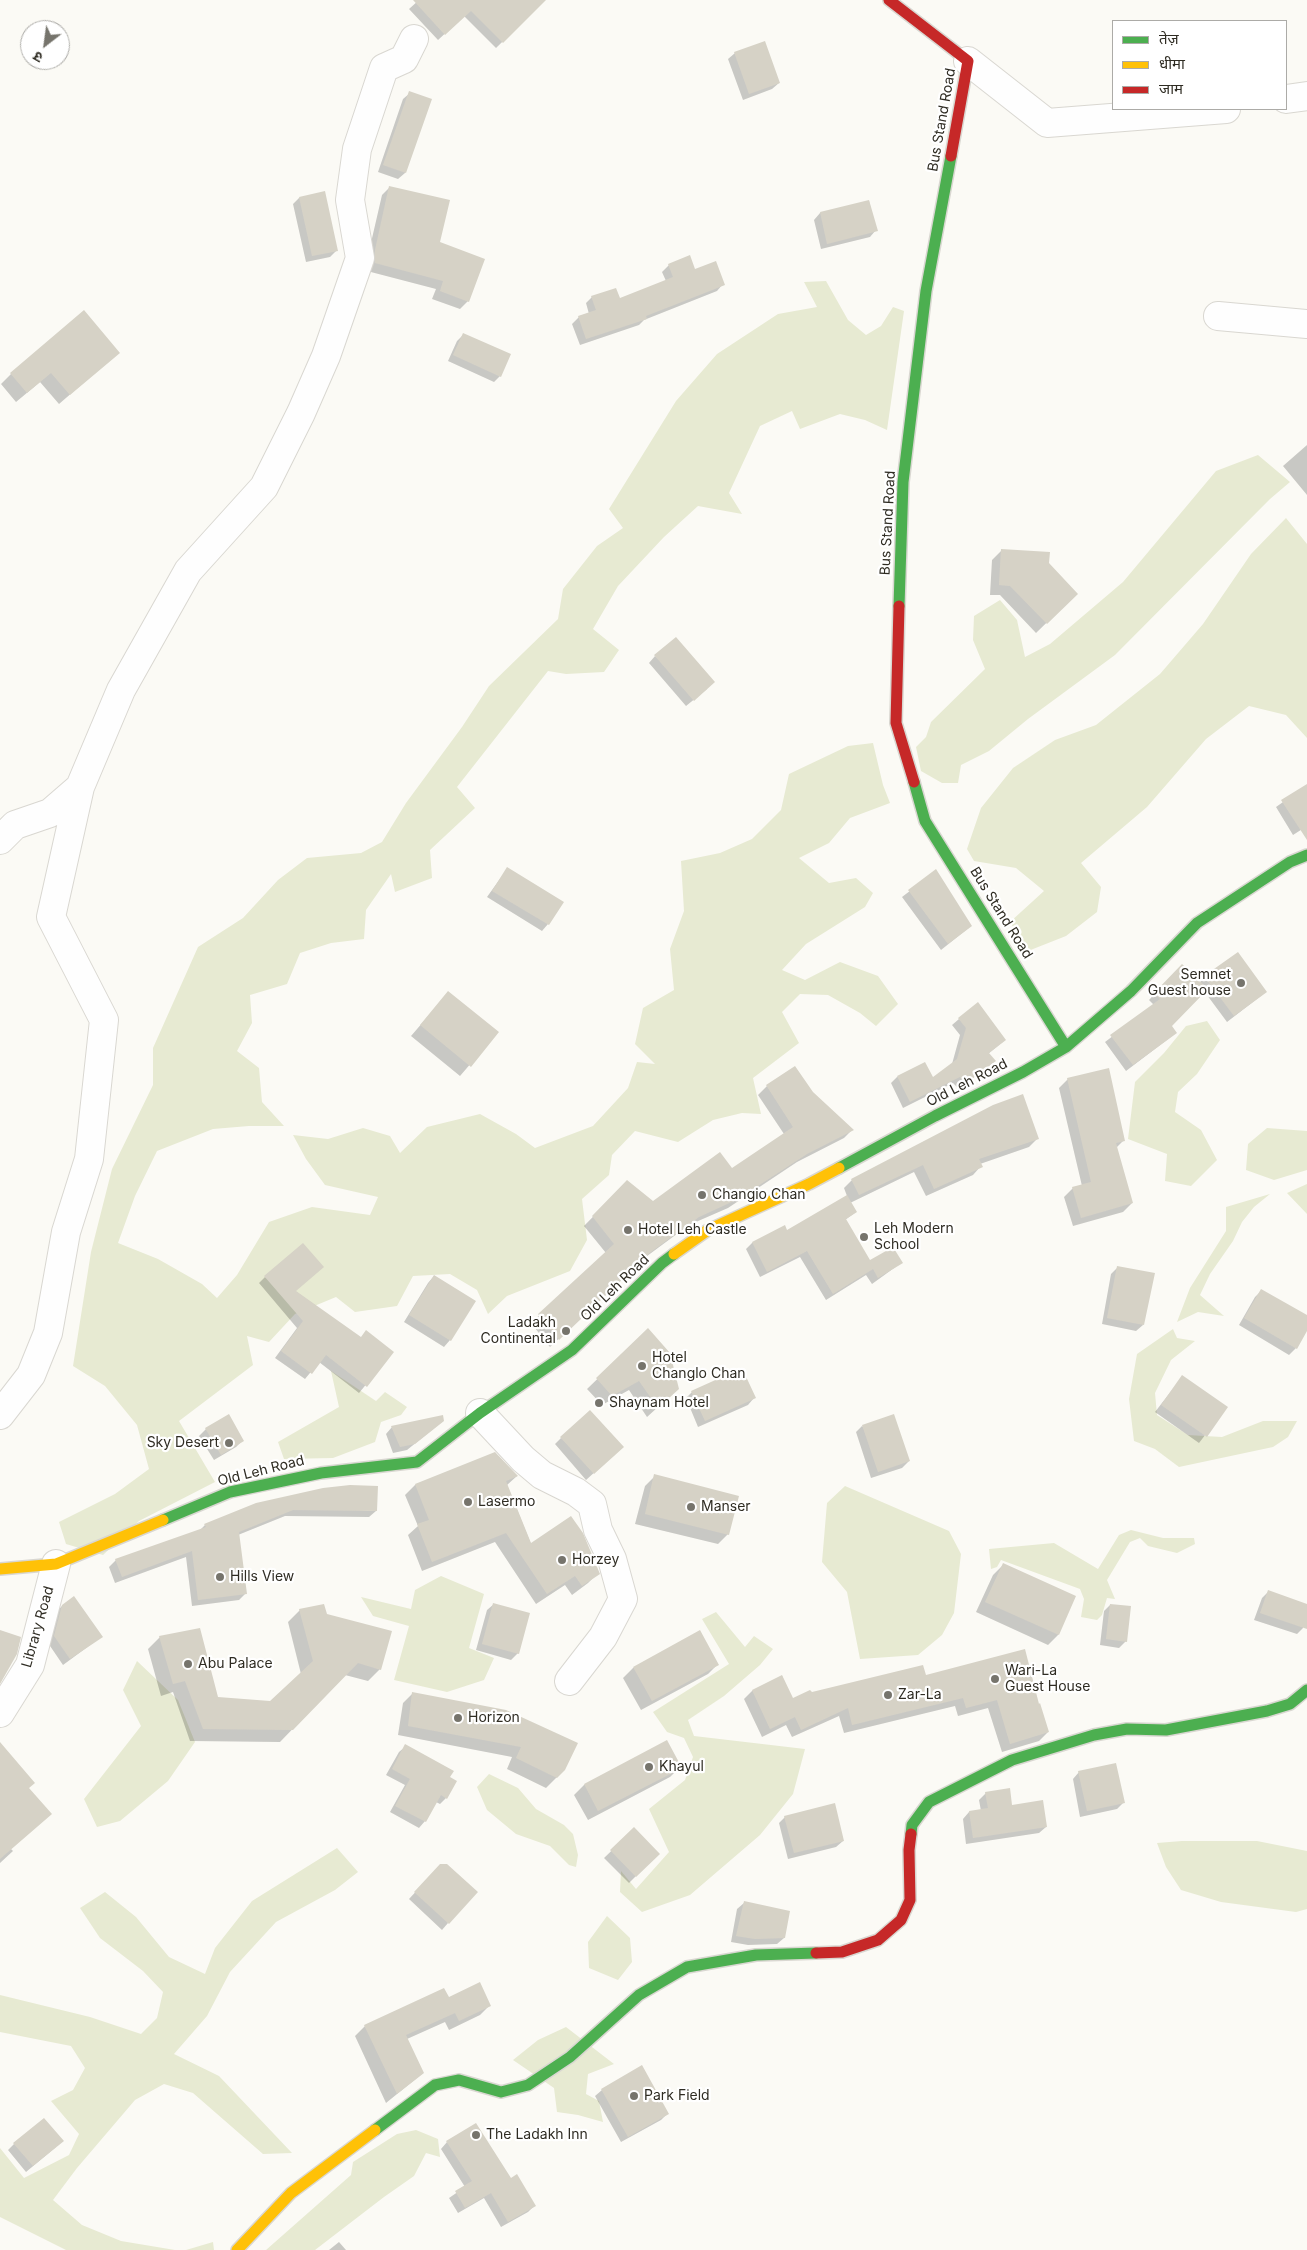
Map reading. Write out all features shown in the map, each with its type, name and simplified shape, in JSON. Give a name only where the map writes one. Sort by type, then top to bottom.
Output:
[{"type":"street","name":"Bus Stand Road","points":[[889,0],[968,61],[926,291],[903,482],[896,723],[925,821],[1066,1046]]},
{"type":"street","points":[[0,1415],[31,1375],[48,1333],[66,1232],[89,1159],[104,1020],[52,917],[80,787],[121,690],[188,571],[264,486],[319,372],[360,258],[350,200],[357,149],[384,68],[404,59],[414,39]]},
{"type":"street","points":[[968,61],[1047,123],[1213,110]]},
{"type":"street","points":[[1287,99],[1307,96]]},
{"type":"street","points":[[1218,316],[1307,324]]},
{"type":"street","points":[[0,840],[15,826],[50,813],[80,787]]},
{"type":"street","name":"Old Leh Road","points":[[0,1569],[56,1564],[230,1492],[321,1472],[416,1462],[480,1413],[572,1350],[662,1263],[708,1230],[809,1184],[935,1116],[1023,1072],[1066,1046],[1130,991],[1197,923],[1290,862],[1307,855]]},
{"type":"street","points":[[480,1413],[523,1459],[542,1475],[576,1492],[592,1504],[598,1530],[612,1559],[623,1599],[603,1637],[569,1681]]},
{"type":"street","name":"Library Road","points":[[0,1713],[30,1664],[56,1564]]},
{"type":"street","points":[[237,2250],[292,2193],[435,2085],[459,2080],[501,2092],[528,2085],[570,2057],[638,1996],[687,1967],[756,1955],[842,1952],[878,1940],[901,1920],[910,1900],[909,1850],[912,1825],[929,1802],[969,1780],[1012,1760],[1094,1735],[1127,1730],[1166,1730],[1267,1711],[1290,1704],[1307,1690]]},
{"type":"green space","points":[[826,281],[848,320],[866,335],[881,326],[893,307],[904,311],[887,430],[865,420],[840,414],[800,429],[792,411],[760,426],[729,493],[742,514],[698,506],[664,537],[618,586],[593,629],[619,650],[604,672],[566,674],[548,671],[457,787],[475,808],[430,850],[432,878],[395,892],[391,874],[366,910],[364,939],[331,943],[300,953],[287,984],[250,995],[252,1023],[237,1051],[259,1068],[262,1102],[284,1126],[213,1129],[157,1151],[135,1196],[118,1243],[158,1259],[202,1284],[217,1298],[237,1275],[269,1222],[312,1207],[370,1215],[378,1197],[325,1185],[306,1159],[293,1135],[328,1139],[363,1128],[390,1136],[400,1153],[427,1127],[480,1114],[516,1134],[535,1148],[593,1126],[628,1088],[637,1062],[655,1064],[635,1044],[643,1008],[674,990],[670,949],[684,911],[681,861],[720,853],[752,839],[781,810],[789,774],[848,746],[873,743],[883,785],[890,803],[850,818],[829,843],[799,858],[829,883],[856,878],[873,893],[865,907],[806,944],[782,970],[805,980],[840,962],[878,976],[898,1004],[876,1026],[860,1013],[828,995],[800,994],[782,1012],[799,1043],[753,1078],[761,1114],[742,1113],[713,1120],[678,1142],[635,1131],[612,1155],[609,1175],[582,1199],[587,1240],[570,1271],[507,1296],[488,1314],[477,1290],[450,1274],[413,1276],[397,1306],[355,1312],[336,1297],[295,1314],[269,1342],[247,1336],[253,1365],[179,1421],[215,1482],[139,1521],[103,1555],[66,1544],[59,1522],[115,1494],[149,1469],[137,1425],[105,1386],[73,1366],[91,1252],[112,1169],[153,1085],[153,1048],[198,947],[243,918],[278,880],[307,858],[361,853],[382,842],[406,803],[462,727],[489,686],[558,619],[563,589],[597,546],[623,528],[609,509],[676,401],[717,354],[778,314],[817,307],[804,282]]},
{"type":"green space","points":[[1258,455],[1290,482],[1270,499],[1115,655],[1028,719],[989,751],[961,765],[958,783],[942,783],[921,771],[916,747],[926,737],[931,722],[985,669],[973,640],[974,616],[1000,600],[1017,620],[1025,657],[1050,644],[1123,582],[1216,471]]},
{"type":"green space","points":[[1286,518],[1307,544],[1307,738],[1286,715],[1249,706],[1206,739],[1147,807],[1081,863],[1101,887],[1097,912],[1066,936],[1028,951],[1010,922],[1044,891],[1016,868],[974,861],[967,849],[981,808],[1013,768],[1055,740],[1096,725],[1160,674],[1203,624],[1251,554]]},
{"type":"green space","points":[[1207,1021],[1220,1040],[1197,1074],[1178,1092],[1175,1112],[1201,1130],[1217,1160],[1191,1186],[1165,1181],[1167,1154],[1128,1139],[1135,1082],[1164,1053],[1186,1026]]},
{"type":"green space","points":[[1267,1128],[1307,1131],[1307,1170],[1274,1180],[1246,1170],[1248,1144]]},
{"type":"green space","points":[[1307,1184],[1307,1214],[1287,1193]]},
{"type":"green space","points":[[1270,1194],[1254,1207],[1242,1222],[1233,1241],[1210,1274],[1200,1295],[1224,1316],[1198,1312],[1177,1322],[1190,1288],[1226,1231],[1226,1207]]},
{"type":"green space","points":[[1173,1329],[1177,1338],[1195,1341],[1171,1360],[1155,1393],[1157,1415],[1188,1435],[1222,1437],[1263,1421],[1297,1421],[1288,1437],[1273,1447],[1179,1467],[1155,1449],[1134,1441],[1129,1399],[1137,1354]]},
{"type":"green space","points":[[331,1371],[376,1401],[385,1392],[407,1407],[401,1415],[381,1422],[375,1442],[333,1458],[284,1459],[278,1442],[339,1407]]},
{"type":"green space","points":[[845,1486],[949,1531],[961,1554],[954,1613],[942,1635],[918,1655],[860,1659],[847,1592],[822,1562],[827,1503]]},
{"type":"green space","points":[[1131,1530],[1163,1538],[1194,1538],[1195,1544],[1177,1553],[1148,1546],[1140,1538],[1130,1542],[1107,1580],[1115,1599],[1107,1598],[1102,1615],[1097,1620],[1081,1617],[1084,1599],[1080,1589],[1001,1560],[997,1567],[991,1569],[989,1549],[1054,1543],[1098,1569],[1119,1535]]},
{"type":"green space","points":[[441,1576],[484,1594],[469,1648],[494,1658],[484,1680],[447,1692],[394,1680],[409,1626],[373,1616],[361,1597],[411,1609],[415,1590]]},
{"type":"green space","points":[[716,1612],[745,1647],[754,1636],[773,1649],[760,1665],[724,1696],[688,1720],[694,1736],[805,1749],[793,1794],[760,1835],[690,1895],[642,1912],[620,1892],[621,1871],[636,1889],[669,1852],[649,1809],[685,1780],[693,1757],[684,1738],[667,1732],[653,1712],[729,1664],[702,1619]]},
{"type":"green space","points":[[137,1661],[178,1700],[195,1742],[168,1781],[120,1821],[97,1827],[84,1799],[141,1726],[123,1690]]},
{"type":"green space","points":[[489,1774],[518,1788],[536,1809],[564,1825],[573,1834],[578,1855],[576,1867],[569,1865],[550,1846],[516,1834],[487,1810],[477,1787]]},
{"type":"green space","points":[[1257,1841],[1307,1851],[1307,1909],[1296,1912],[1221,1902],[1181,1890],[1166,1867],[1157,1843]]},
{"type":"green space","points":[[337,1848],[358,1872],[335,1890],[276,1922],[230,1972],[207,2016],[174,2054],[219,2076],[292,2153],[263,2154],[193,2093],[164,2084],[135,2100],[77,2168],[53,2200],[82,2225],[121,2241],[175,2250],[66,2250],[0,2217],[0,2148],[24,2178],[69,2155],[79,2134],[51,2101],[73,2090],[85,2068],[71,2046],[0,2032],[0,1995],[90,2017],[141,2034],[157,2018],[163,1992],[143,1971],[100,1938],[80,1908],[105,1892],[136,1917],[169,1957],[205,1974],[215,1948],[252,1901]]},
{"type":"green space","points":[[607,1916],[630,1938],[632,1962],[618,1980],[589,1968],[588,1942]]},
{"type":"green space","points":[[566,2027],[614,2064],[588,2074],[586,2094],[599,2101],[603,2122],[578,2115],[557,2112],[554,2088],[513,2060],[538,2040]]},
{"type":"green space","points":[[416,2130],[438,2139],[440,2157],[426,2153],[414,2176],[315,2250],[266,2250],[351,2175],[353,2162],[397,2134]]},
{"type":"green space","points":[[213,2242],[214,2250],[186,2250]]},
{"type":"building","points":[[413,0],[546,0],[503,43],[471,11],[445,35]]},
{"type":"building","points":[[765,41],[780,83],[749,94],[734,52]]},
{"type":"building","points":[[409,91],[432,99],[406,173],[383,165]]},
{"type":"building","points":[[389,186],[450,200],[440,242],[485,259],[469,302],[440,291],[443,281],[375,263],[375,250]]},
{"type":"building","points":[[325,191],[338,251],[312,256],[299,197]]},
{"type":"building","points":[[869,200],[878,231],[827,244],[820,212]]},
{"type":"building","points":[[690,255],[695,269],[716,261],[725,285],[646,316],[647,319],[586,339],[578,316],[596,310],[591,296],[616,288],[620,298],[673,277],[668,264]]},
{"type":"building","points":[[84,310],[120,353],[70,395],[51,373],[27,393],[10,373]]},
{"type":"building","points":[[463,333],[511,354],[501,377],[453,355]]},
{"type":"building","points":[[1001,549],[1050,552],[1049,563],[1078,594],[1047,624],[1010,586],[999,585]]},
{"type":"building","points":[[676,637],[715,682],[694,701],[654,655]]},
{"type":"building","points":[[1307,784],[1307,840],[1281,800]]},
{"type":"building","points":[[507,867],[564,902],[549,925],[492,891]]},
{"type":"building","points":[[936,869],[972,926],[948,944],[908,890]]},
{"type":"building","name":"Semnet Guest house","points":[[1238,952],[1267,992],[1234,1016],[1204,976]]},
{"type":"building","points":[[1182,964],[1208,989],[1172,1026],[1177,1033],[1133,1065],[1110,1035],[1160,999],[1154,993]]},
{"type":"building","points":[[448,991],[499,1032],[471,1067],[420,1025]]},
{"type":"building","points":[[978,1002],[1006,1040],[989,1053],[996,1061],[965,1084],[960,1077],[910,1102],[897,1076],[925,1062],[933,1077],[957,1059],[966,1028],[958,1018]]},
{"type":"building","points":[[795,1066],[813,1092],[854,1130],[807,1154],[738,1199],[699,1217],[651,1252],[559,1340],[538,1314],[614,1244],[592,1216],[627,1180],[653,1201],[720,1152],[732,1168],[793,1127],[766,1085]]},
{"type":"building","points":[[1109,1068],[1125,1141],[1116,1143],[1133,1203],[1081,1218],[1072,1187],[1091,1182],[1067,1078]]},
{"type":"building","points":[[1023,1094],[1039,1139],[979,1159],[983,1167],[934,1189],[923,1165],[859,1195],[851,1179],[993,1105]]},
{"type":"building","points":[[847,1195],[857,1212],[846,1219],[870,1260],[893,1247],[903,1263],[878,1278],[873,1269],[833,1294],[807,1251],[767,1272],[752,1242],[785,1225],[787,1230]]},
{"type":"building","points":[[303,1243],[324,1267],[296,1291],[361,1337],[366,1330],[394,1352],[367,1387],[326,1355],[312,1374],[281,1351],[303,1321],[264,1276]]},
{"type":"building","points":[[1117,1266],[1155,1273],[1144,1325],[1107,1318]]},
{"type":"building","points":[[434,1275],[476,1301],[451,1341],[409,1315]]},
{"type":"building","points":[[1261,1289],[1307,1315],[1307,1331],[1297,1349],[1244,1318]]},
{"type":"building","name":"Hotel Changlo Chan","points":[[648,1328],[670,1353],[679,1389],[658,1408],[639,1381],[612,1396],[596,1378]]},
{"type":"building","points":[[742,1368],[756,1398],[705,1421],[691,1391]]},
{"type":"building","points":[[1182,1375],[1228,1407],[1207,1437],[1161,1405]]},
{"type":"building","points":[[590,1410],[624,1447],[594,1474],[560,1437]]},
{"type":"building","points":[[229,1414],[244,1441],[221,1455],[205,1428]]},
{"type":"building","points":[[894,1414],[910,1461],[878,1472],[862,1425]]},
{"type":"building","points":[[443,1415],[444,1421],[415,1444],[400,1447],[391,1426]]},
{"type":"building","name":"Lasermo","points":[[495,1452],[518,1476],[506,1481],[531,1543],[571,1516],[583,1533],[600,1574],[582,1586],[575,1576],[547,1594],[506,1533],[432,1562],[417,1524],[429,1520],[415,1484]]},
{"type":"building","name":"Manser","points":[[654,1474],[739,1496],[729,1535],[645,1514]]},
{"type":"building","points":[[350,1485],[378,1486],[377,1511],[293,1510],[239,1532],[247,1594],[198,1600],[192,1551],[122,1577],[115,1559],[206,1527],[204,1524],[256,1503],[323,1488]]},
{"type":"building","points":[[1003,1563],[1076,1596],[1059,1635],[985,1602]]},
{"type":"building","points":[[1268,1590],[1307,1604],[1307,1629],[1260,1613]]},
{"type":"building","points":[[74,1596],[103,1637],[70,1659],[54,1636],[62,1605]]},
{"type":"building","points":[[493,1603],[530,1613],[519,1654],[482,1644]]},
{"type":"building","name":"Abu Palace","points":[[324,1604],[327,1614],[392,1631],[381,1670],[358,1663],[293,1730],[203,1729],[185,1681],[173,1684],[159,1636],[200,1628],[218,1697],[270,1701],[313,1661],[299,1609]]},
{"type":"building","points":[[1110,1604],[1131,1606],[1127,1642],[1106,1639]]},
{"type":"building","points":[[0,1630],[21,1637],[17,1654],[0,1684]]},
{"type":"building","points":[[700,1630],[719,1665],[652,1701],[633,1667]]},
{"type":"building","points":[[1025,1649],[1039,1704],[1049,1732],[1010,1744],[997,1700],[966,1708],[963,1698],[852,1725],[848,1708],[801,1730],[795,1717],[770,1729],[752,1690],[782,1675],[793,1698],[810,1690],[812,1692],[923,1665],[926,1675]]},
{"type":"building","points":[[412,1692],[506,1710],[578,1743],[565,1770],[557,1778],[516,1758],[521,1747],[408,1726]]},
{"type":"building","points":[[667,1740],[682,1768],[598,1811],[584,1784]]},
{"type":"building","points":[[0,1742],[35,1783],[29,1788],[52,1814],[0,1859]]},
{"type":"building","points":[[405,1744],[454,1771],[450,1777],[457,1781],[447,1799],[441,1795],[426,1822],[395,1806],[410,1779],[392,1769]]},
{"type":"building","points":[[1116,1763],[1125,1803],[1087,1811],[1078,1771]]},
{"type":"building","points":[[1010,1788],[1012,1805],[1043,1800],[1047,1827],[973,1838],[969,1811],[988,1808],[985,1792]]},
{"type":"building","points":[[835,1803],[844,1841],[794,1853],[784,1816]]},
{"type":"building","points":[[634,1827],[660,1854],[636,1877],[610,1850]]},
{"type":"building","points":[[440,1864],[447,1864],[478,1892],[449,1924],[414,1892]]},
{"type":"building","points":[[744,1901],[790,1911],[785,1938],[755,1939],[736,1936]]},
{"type":"building","points":[[480,1982],[491,2006],[459,2021],[455,2013],[406,2035],[424,2073],[397,2094],[364,2025],[444,1988],[449,1997]]},
{"type":"building","points":[[642,2065],[669,2114],[628,2137],[601,2089]]},
{"type":"building","points":[[44,2118],[64,2141],[33,2166],[13,2143]]},
{"type":"building","points":[[476,2123],[511,2178],[517,2174],[536,2206],[508,2222],[491,2193],[465,2208],[455,2191],[472,2181],[446,2141]]},
{"type":"traffic: fast","points":[[899,606],[903,482],[926,291],[951,156]]},
{"type":"traffic: fast","points":[[914,782],[925,821],[1066,1047]]},
{"type":"traffic: fast","points":[[839,1168],[935,1116],[1023,1072],[1066,1047],[1131,991],[1197,923],[1290,862],[1307,855]]},
{"type":"traffic: fast","points":[[163,1520],[230,1492],[321,1473],[417,1462],[480,1413],[572,1350],[662,1263],[674,1254]]},
{"type":"traffic: fast","points":[[911,1834],[912,1825],[929,1802],[1012,1760],[1094,1735],[1127,1729],[1166,1730],[1267,1711],[1290,1704],[1307,1690]]},
{"type":"traffic: fast","points":[[375,2130],[435,2085],[459,2080],[501,2092],[528,2085],[570,2057],[639,1995],[687,1967],[756,1955],[816,1953]]},
{"type":"traffic: slow","points":[[674,1254],[708,1230],[809,1184],[839,1168]]},
{"type":"traffic: slow","points":[[0,1569],[56,1564],[163,1520]]},
{"type":"traffic: slow","points":[[237,2250],[291,2193],[375,2130]]},
{"type":"traffic: jam","points":[[889,0],[968,61],[951,156]]},
{"type":"traffic: jam","points":[[899,606],[896,723],[914,782]]},
{"type":"traffic: jam","points":[[816,1953],[842,1952],[878,1940],[901,1920],[910,1900],[909,1850],[911,1834]]},
{"type":"place","name":"Semnet Guest house","points":[[1241,983]]},
{"type":"place","name":"Changio Chan","points":[[702,1195]]},
{"type":"place","name":"Hotel Leh Castle","points":[[628,1230]]},
{"type":"place","name":"Leh Modern School","points":[[864,1237]]},
{"type":"place","name":"Ladakh Continental","points":[[566,1331]]},
{"type":"place","name":"Hotel Changlo Chan","points":[[642,1366]]},
{"type":"place","name":"Shaynam Hotel","points":[[599,1403]]},
{"type":"place","name":"Sky Desert","points":[[229,1443]]},
{"type":"place","name":"Lasermo","points":[[468,1502]]},
{"type":"place","name":"Manser","points":[[691,1507]]},
{"type":"place","name":"Horzey","points":[[562,1560]]},
{"type":"place","name":"Hills View","points":[[220,1577]]},
{"type":"place","name":"Abu Palace","points":[[188,1664]]},
{"type":"place","name":"Wari-La Guest House","points":[[995,1679]]},
{"type":"place","name":"Zar-La","points":[[888,1695]]},
{"type":"place","name":"Horizon","points":[[458,1718]]},
{"type":"place","name":"Khayul","points":[[649,1767]]},
{"type":"place","name":"Park Field","points":[[634,2096]]},
{"type":"place","name":"The Ladakh Inn","points":[[476,2135]]}]
